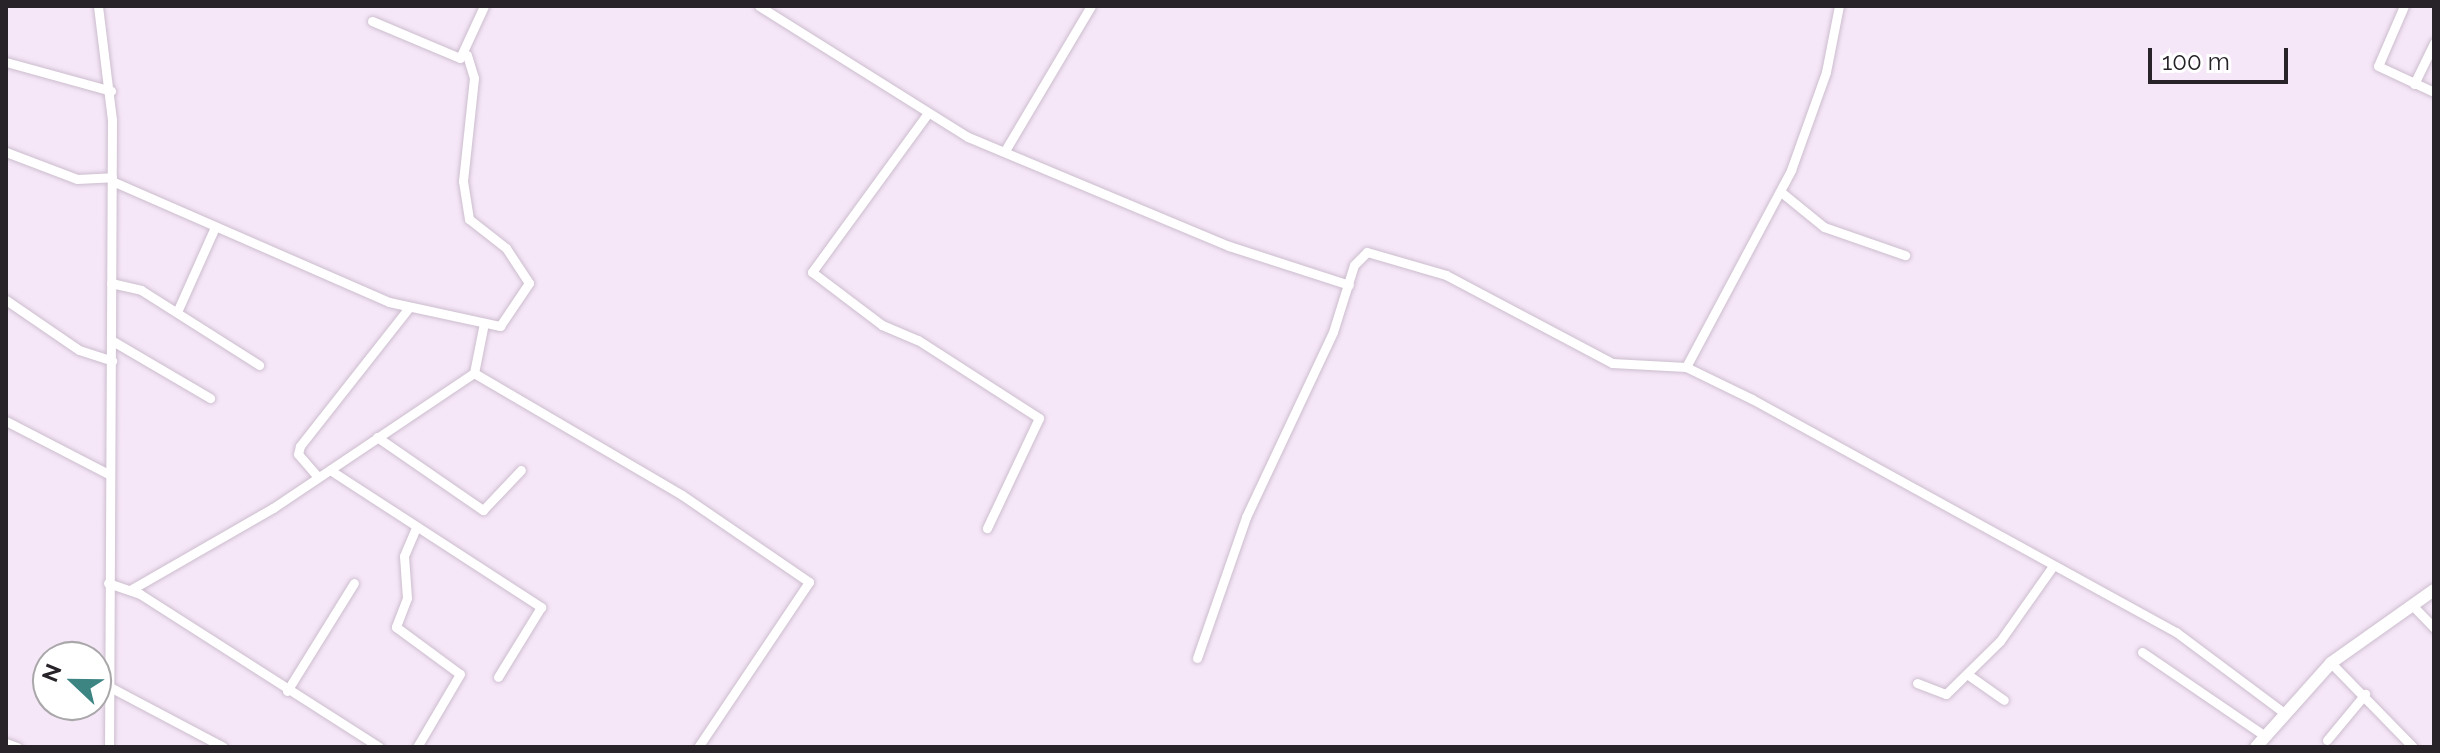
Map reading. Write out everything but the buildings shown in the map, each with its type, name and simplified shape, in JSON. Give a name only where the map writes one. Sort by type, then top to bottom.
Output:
[{"type":"street","points":[[98,6],[111,91],[107,179],[112,361],[108,641]]},
{"type":"street","points":[[6,152],[65,175],[107,179],[408,309],[483,328],[505,323],[529,283],[506,248],[469,219],[463,181],[474,78],[467,55],[484,6]]},
{"type":"street","points":[[759,6],[928,113],[1193,232],[1349,285]]},
{"type":"street","points":[[1006,149],[1091,6]]},
{"type":"street","points":[[1686,367],[1781,192],[1826,72],[1839,6]]},
{"type":"street","points":[[2404,6],[2377,61],[2414,84],[2434,92]]},
{"type":"street","points":[[372,21],[467,55]]},
{"type":"street","points":[[2414,84],[2434,43]]},
{"type":"street","points":[[6,62],[111,91]]},
{"type":"street","points":[[928,113],[812,272],[878,323],[1039,418],[987,528]]},
{"type":"street","points":[[1781,192],[1824,227],[1905,255]]},
{"type":"street","points":[[177,312],[215,227]]},
{"type":"street","points":[[1197,658],[1246,517],[1360,254],[1379,254],[1446,275],[1612,363],[1686,367],[2176,632],[2283,712]]},
{"type":"street","points":[[111,283],[135,287],[259,365]]},
{"type":"street","points":[[6,301],[79,350],[112,361]]},
{"type":"street","points":[[318,477],[300,457],[300,446],[408,309]]},
{"type":"street","points":[[132,589],[330,470],[474,373],[483,328]]},
{"type":"street","points":[[111,340],[210,398]]},
{"type":"street","points":[[474,373],[682,495],[809,582],[698,747]]},
{"type":"street","points":[[6,421],[110,475]]},
{"type":"street","points":[[377,437],[483,510],[521,470]]},
{"type":"street","points":[[330,470],[415,530],[542,609],[498,677]]},
{"type":"street","points":[[415,530],[404,556],[407,598],[396,627],[460,674],[417,747]]},
{"type":"street","points":[[1917,683],[1942,696],[1967,674],[2053,566]]},
{"type":"street","points":[[108,583],[132,589],[287,691],[379,747]]},
{"type":"street","points":[[287,691],[354,583]]},
{"type":"street","points":[[2256,747],[2283,712],[2331,663],[2434,590]]},
{"type":"street","points":[[2414,607],[2434,628]]},
{"type":"street","points":[[2142,652],[2265,736]]},
{"type":"street","points":[[2331,663],[2365,694],[2400,743],[2413,747]]},
{"type":"street","points":[[1967,674],[2004,700]]},
{"type":"street","points":[[112,688],[223,747]]},
{"type":"street","points":[[2327,740],[2365,694]]},
{"type":"street","points":[[109,721],[109,747]]},
{"type":"street","points":[[6,743],[17,747]]}]
